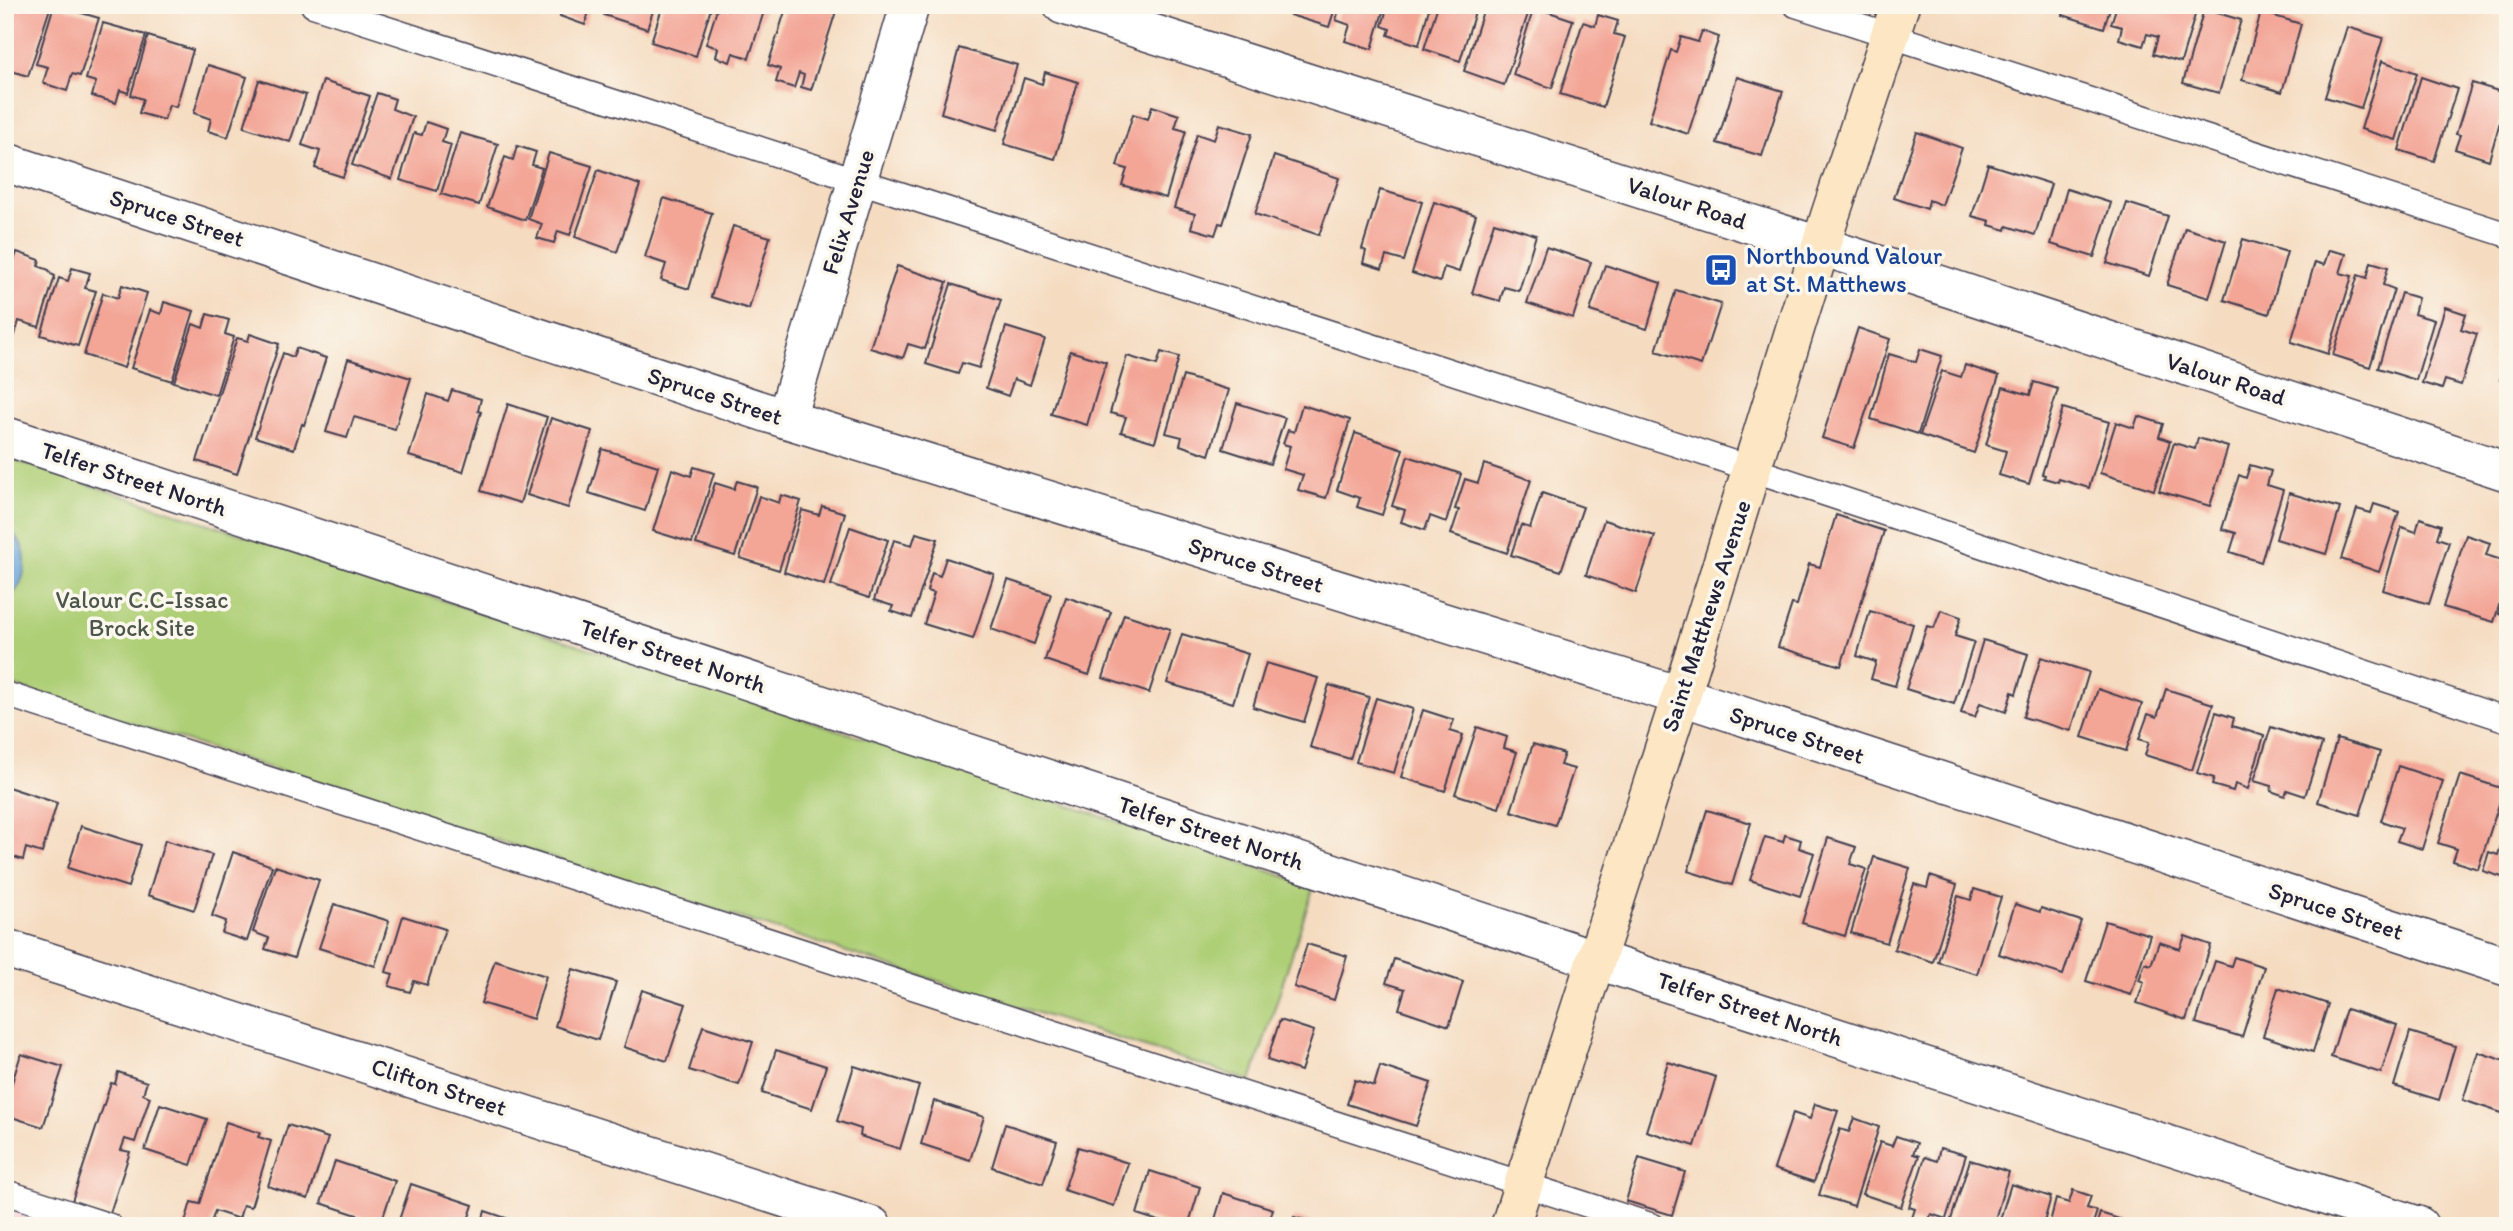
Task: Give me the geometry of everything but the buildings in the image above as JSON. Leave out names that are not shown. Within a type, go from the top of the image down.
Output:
[{"type":"street","name":"Felix Avenue","points":[[786,419],[910,5]]},
{"type":"street","name":"Valour Road","points":[[1063,5],[1821,246],[2508,472]]},
{"type":"street","name":"Saint Matthews Avenue","points":[[1510,1226],[1895,21]]},
{"type":"street","name":"Spruce Street","points":[[5,162],[786,419],[1681,696],[2508,967]]},
{"type":"street","name":"Telfer Street North","points":[[5,436],[1595,959],[2419,1226]]},
{"type":"street","name":"Clifton Street","points":[[5,948],[872,1226]]},
{"type":"lane","points":[[313,5],[1752,469],[2508,720]]},
{"type":"lane","points":[[1796,5],[1895,21],[2508,235]]},
{"type":"lane","points":[[5,694],[1653,1226]]},
{"type":"lane","points":[[5,1192],[110,1226]]},
{"type":"shaded area","points":[[5,1203],[75,1226],[5,1226]]},
{"type":"green space","name":"Valour C.C-Issac Brock Site","points":[[5,457],[1314,886],[1251,1081],[5,683]]},
{"type":"water","points":[[5,527],[21,544],[25,564],[19,585],[5,603]]},
{"type":"place","name":"Northbound Valour at St. Matthews","points":[[1721,270]]}]
